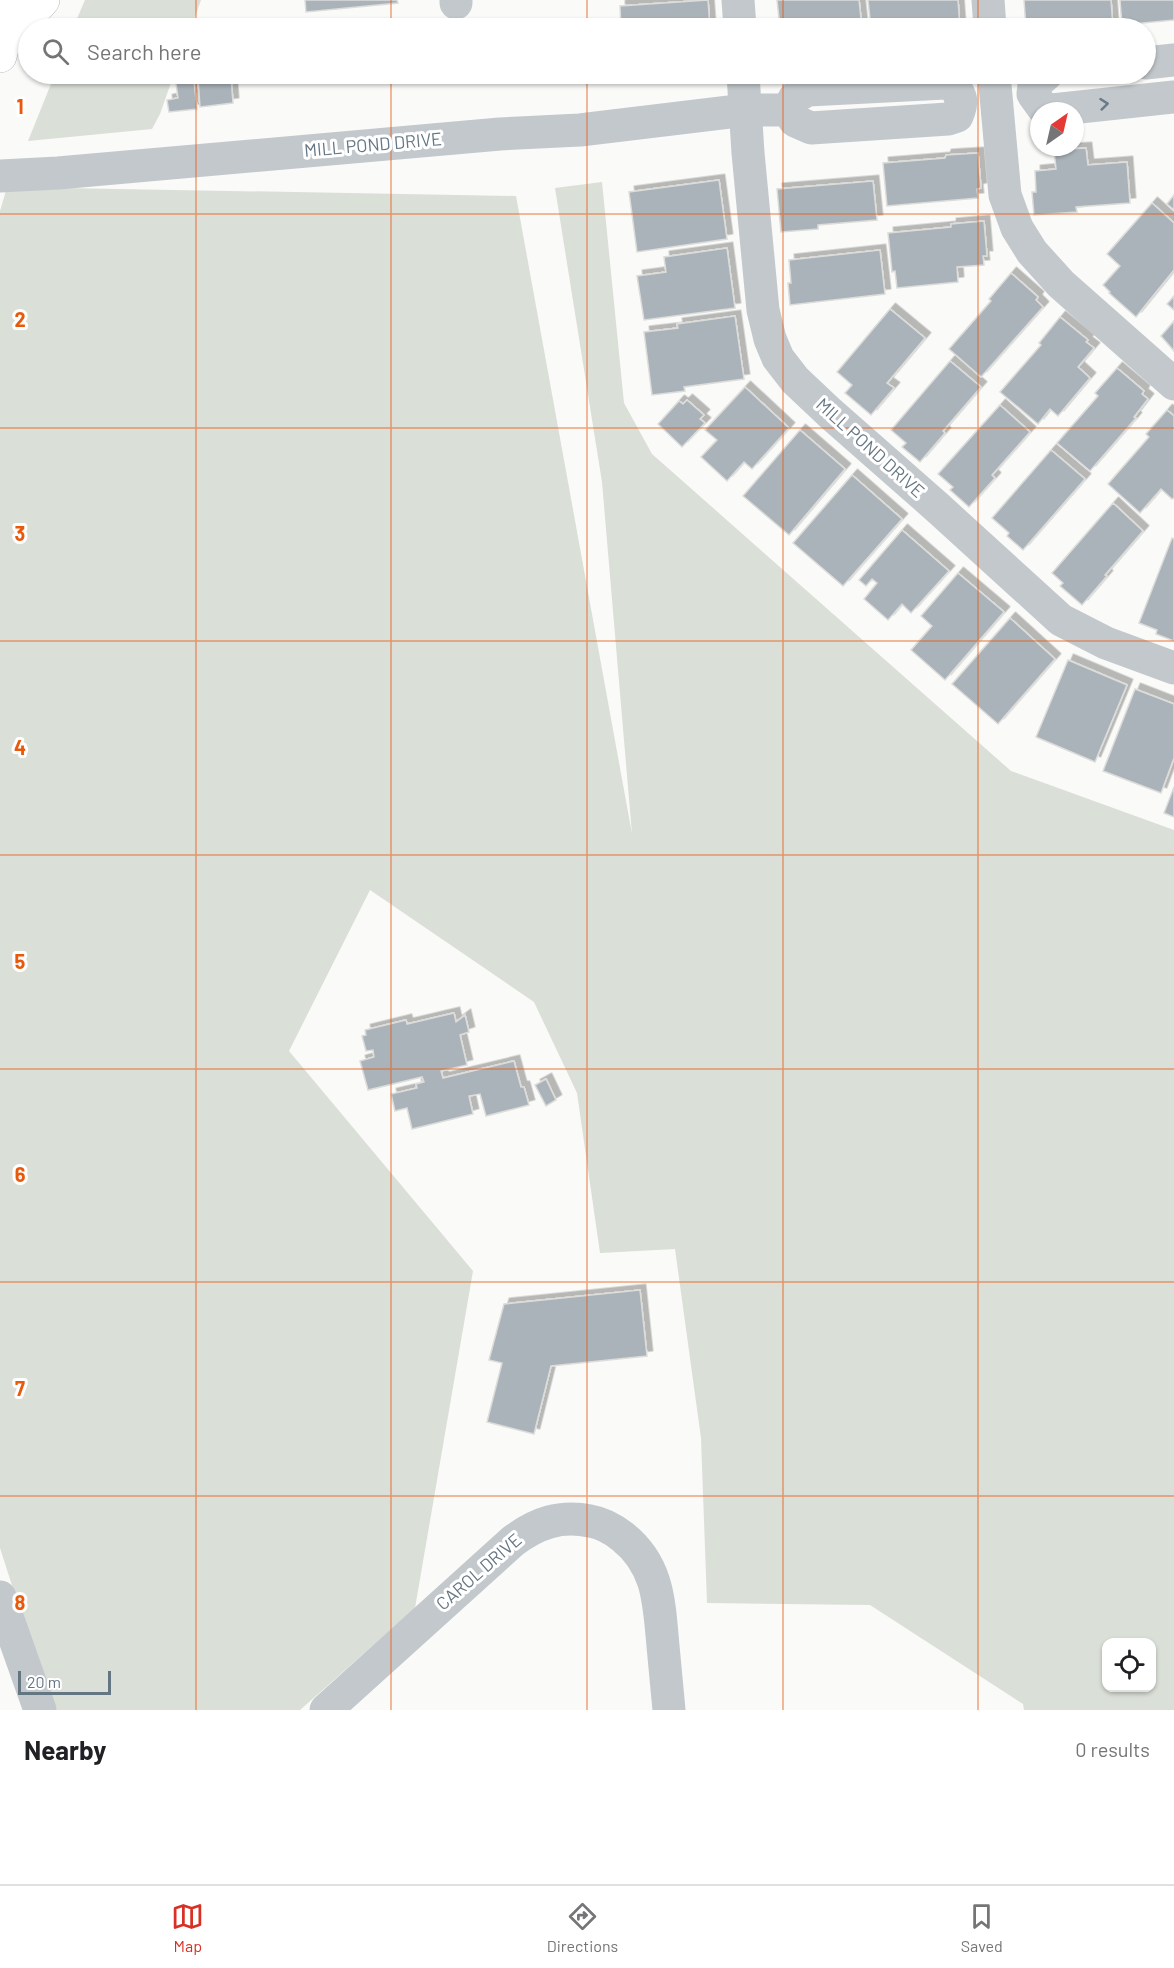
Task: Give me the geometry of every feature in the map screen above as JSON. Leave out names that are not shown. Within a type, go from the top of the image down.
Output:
[{"type":"highway","points":[[2,50],[16,0]]},
{"type":"highway","points":[[28,18],[43,0]]},
{"type":"highway","points":[[2,50],[18,30]]},
{"type":"street","points":[[738,0],[739,18]]},
{"type":"street","points":[[988,0],[989,18]]},
{"type":"street","points":[[1156,62],[1174,60]]},
{"type":"street","name":"MILL POND DRIVE","points":[[744,84],[763,310],[770,339],[778,358],[795,380],[1061,620],[1106,643],[1174,668]]},
{"type":"street","name":"MILL POND DRIVE","points":[[0,177],[500,134],[580,130],[746,110],[788,110],[795,97],[808,90],[925,84]]},
{"type":"street","name":"MILL POND DRIVE","points":[[949,84],[953,85],[962,99],[995,85],[1040,84],[1037,103],[1043,108],[1052,110],[1174,97]]},
{"type":"street","points":[[995,85],[1005,195],[1017,228],[1032,252],[1061,284],[1174,384]]},
{"type":"street","name":"CAROL DRIVE","points":[[326,1710],[528,1529],[559,1519],[577,1518],[596,1522],[614,1530],[642,1556],[652,1575],[660,1610],[669,1710]]},
{"type":"street","points":[[0,1597],[40,1710]]},
{"type":"shaded area","points":[[85,0],[201,0],[195,18],[77,18]]},
{"type":"shaded area","points":[[51,84],[170,84],[152,129],[28,141]]},
{"type":"shaded area","points":[[602,182],[624,403],[652,454],[1011,771],[1174,830],[1174,1710],[1024,1710],[1023,1704],[870,1605],[707,1603],[701,1438],[675,1249],[600,1253],[577,1093],[534,1002],[370,890],[289,1051],[473,1271],[415,1608],[300,1710],[52,1710],[0,1548],[0,211],[7,187],[516,196],[632,834],[602,482],[555,188]]},
{"type":"building","points":[[305,0],[397,0],[398,3],[306,12]]},
{"type":"building","points":[[708,0],[709,18],[621,18],[620,6]]},
{"type":"building","points":[[777,0],[859,0],[861,18],[779,18]]},
{"type":"building","points":[[868,0],[958,0],[959,18],[870,18]]},
{"type":"building","points":[[1024,0],[1111,0],[1112,18],[1025,18]]},
{"type":"building","points":[[1120,0],[1174,0],[1174,20],[1156,22],[1156,18],[1121,18]]},
{"type":"building","points":[[176,84],[194,84],[197,109],[169,112],[167,100],[178,98]]},
{"type":"building","points":[[198,84],[232,84],[233,103],[200,107]]},
{"type":"building","points":[[1084,148],[1086,148],[1088,165],[1127,162],[1130,203],[1076,207],[1077,212],[1034,215],[1032,192],[1036,192],[1035,171],[1056,169],[1055,156],[1084,156]]},
{"type":"building","points":[[978,153],[981,188],[977,189],[978,198],[887,206],[883,163]]},
{"type":"building","points":[[719,180],[727,239],[637,252],[629,192]]},
{"type":"building","points":[[873,181],[877,220],[818,225],[818,229],[781,232],[777,189]]},
{"type":"building","points":[[1174,195],[1174,210],[1167,204]]},
{"type":"building","points":[[1152,203],[1174,223],[1174,270],[1136,317],[1103,285],[1120,266],[1107,254]]},
{"type":"building","points":[[984,221],[987,256],[983,256],[984,265],[957,267],[958,282],[897,288],[895,271],[892,272],[888,233],[951,227],[951,224]]},
{"type":"building","points":[[727,248],[735,308],[644,320],[637,276],[666,272],[664,257]]},
{"type":"building","points":[[880,250],[885,294],[790,305],[789,260]]},
{"type":"building","points":[[1011,273],[1038,297],[1036,300],[1043,307],[981,377],[949,349],[991,301],[989,299]]},
{"type":"building","points":[[1174,296],[1174,310],[1167,304]]},
{"type":"building","points":[[890,309],[925,338],[887,383],[894,388],[871,415],[845,393],[852,385],[837,372]]},
{"type":"building","points":[[735,316],[744,379],[684,387],[685,391],[652,395],[644,332],[678,328],[677,324]]},
{"type":"building","points":[[1060,317],[1088,340],[1086,342],[1094,348],[1078,367],[1090,378],[1058,416],[1050,409],[1038,424],[1000,392],[1041,345],[1039,343]]},
{"type":"building","points":[[1174,321],[1174,351],[1161,336]]},
{"type":"building","points":[[950,361],[981,387],[920,462],[902,447],[906,443],[891,430]]},
{"type":"building","points":[[1117,368],[1144,391],[1142,394],[1148,399],[1134,417],[1136,418],[1090,471],[1057,443],[1098,396],[1095,393]]},
{"type":"building","points":[[745,387],[789,428],[752,469],[744,462],[727,481],[701,457],[717,440],[705,430]]},
{"type":"building","points":[[687,400],[704,415],[700,419],[705,423],[682,447],[658,424],[679,401],[683,404]]},
{"type":"building","points":[[1000,405],[1030,432],[992,475],[995,478],[969,507],[950,490],[953,487],[938,474]]},
{"type":"building","points":[[1167,410],[1174,416],[1174,498],[1172,499],[1161,489],[1140,513],[1108,484],[1149,437],[1146,434]]},
{"type":"building","points":[[800,430],[845,469],[789,535],[743,496]]},
{"type":"building","points":[[1051,450],[1085,479],[1023,550],[992,518]]},
{"type":"building","points":[[852,475],[902,519],[843,586],[793,543]]},
{"type":"building","points":[[1113,503],[1143,531],[1082,605],[1060,586],[1063,583],[1052,573]]},
{"type":"building","points":[[902,530],[949,571],[911,613],[902,604],[888,620],[864,599],[877,583],[872,579],[866,586],[859,580]]},
{"type":"building","points":[[1172,538],[1174,539],[1174,641],[1156,634],[1157,630],[1139,623]]},
{"type":"building","points":[[958,573],[1004,612],[945,680],[911,650],[932,626],[921,616]]},
{"type":"building","points":[[1010,618],[1055,659],[998,724],[952,684]]},
{"type":"building","points":[[1068,660],[1127,685],[1095,762],[1036,737]]},
{"type":"building","points":[[1135,689],[1174,704],[1174,758],[1161,793],[1103,771]]},
{"type":"building","points":[[1174,787],[1174,817],[1164,813]]},
{"type":"building","points":[[454,1013],[456,1022],[465,1015],[469,1032],[460,1035],[467,1065],[441,1071],[443,1078],[514,1061],[529,1105],[486,1116],[480,1094],[469,1096],[473,1114],[412,1129],[407,1108],[395,1111],[391,1094],[417,1088],[416,1084],[424,1082],[422,1077],[368,1090],[360,1061],[374,1057],[373,1050],[366,1051],[362,1036],[366,1035],[365,1030],[406,1020],[407,1024]]},
{"type":"building","points":[[546,1079],[556,1100],[546,1106],[535,1085]]},
{"type":"building","points":[[640,1290],[647,1356],[551,1366],[534,1434],[487,1422],[502,1363],[489,1360],[504,1304]]}]
